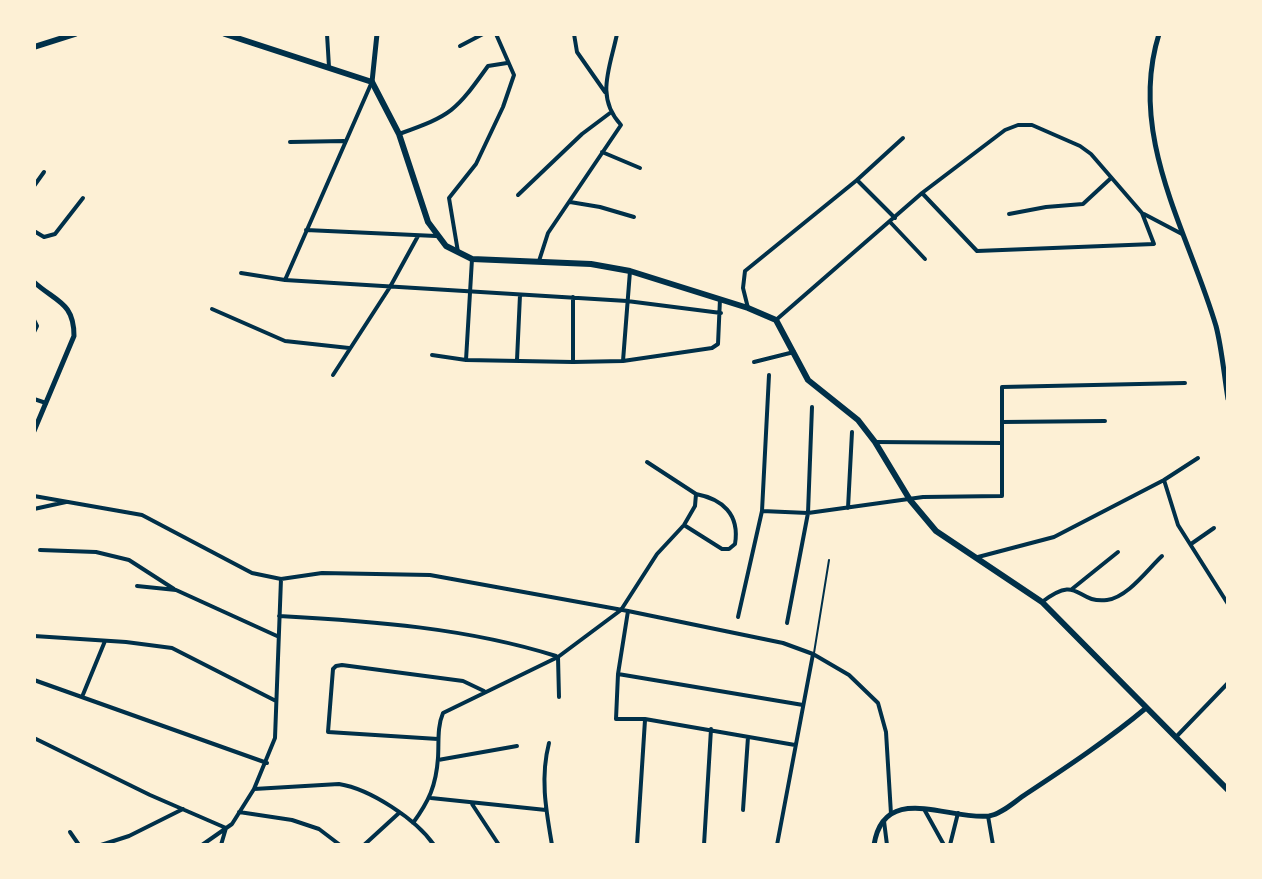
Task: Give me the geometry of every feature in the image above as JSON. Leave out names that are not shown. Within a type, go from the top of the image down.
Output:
[{"type":"main road","points":[[34,47],[75,34]]},
{"type":"main road","points":[[225,34],[372,82],[399,134],[428,222],[446,246],[472,259],[591,264],[630,271],[748,308],[776,320],[808,380],[858,420],[910,500],[936,531],[1042,602],[1228,790]]},
{"type":"street","points":[[327,34],[329,67]]},
{"type":"street","points":[[285,280],[372,82],[377,34]]},
{"type":"street","points":[[460,46],[483,34]]},
{"type":"street","points":[[458,252],[449,198],[476,164],[503,107],[514,75],[496,34]]},
{"type":"street","points":[[539,261],[548,233],[621,125],[610,113],[605,92],[577,52],[574,34]]},
{"type":"street","points":[[605,92],[617,34]]},
{"type":"street","points":[[1159,34],[1149,112],[1153,144],[1216,329],[1228,399]]},
{"type":"street","points":[[399,134],[440,120],[459,106],[488,66],[507,63]]},
{"type":"street","points":[[518,195],[582,134],[610,113]]},
{"type":"street","points":[[776,320],[922,193],[1005,130],[1018,125],[1032,125],[1080,146],[1091,154],[1142,213],[1184,235]]},
{"type":"street","points":[[748,308],[743,288],[745,271],[857,180],[903,138]]},
{"type":"street","points":[[290,142],[345,141]]},
{"type":"street","points":[[602,152],[640,168]]},
{"type":"street","points":[[34,186],[44,172]]},
{"type":"street","points":[[1009,214],[1083,204],[1110,179]]},
{"type":"street","points":[[857,180],[925,259]]},
{"type":"street","points":[[922,193],[977,251],[1150,246],[1154,244],[1142,213]]},
{"type":"street","points":[[34,231],[44,237],[55,234],[83,198]]},
{"type":"street","points":[[569,202],[634,217]]},
{"type":"street","points":[[306,230],[436,236]]},
{"type":"street","points":[[333,375],[390,287],[418,236]]},
{"type":"street","points":[[466,360],[472,259]]},
{"type":"street","points":[[623,361],[630,271]]},
{"type":"street","points":[[241,273],[285,280],[627,301],[721,313]]},
{"type":"street","points":[[34,282],[69,308],[74,321],[74,336],[34,431]]},
{"type":"street","points":[[517,361],[520,295]]},
{"type":"street","points":[[573,297],[573,362]]},
{"type":"street","points":[[432,355],[466,360],[623,361],[712,348],[718,344],[720,299]]},
{"type":"street","points":[[212,309],[285,341],[349,348]]},
{"type":"street","points":[[34,320],[37,326],[34,332]]},
{"type":"street","points":[[754,362],[794,352]]},
{"type":"street","points":[[738,617],[762,511],[769,375]]},
{"type":"street","points":[[762,511],[808,513],[923,497],[1002,496],[1002,387],[1185,383]]},
{"type":"street","points":[[34,399],[46,403]]},
{"type":"street","points":[[787,623],[808,513],[812,407]]},
{"type":"street","points":[[1002,422],[1105,421]]},
{"type":"street","points":[[848,508],[852,432]]},
{"type":"street","points":[[875,442],[1002,443]]},
{"type":"street","points":[[978,557],[1054,537],[1164,480],[1198,458]]},
{"type":"street","points":[[647,462],[696,494],[721,502],[729,511],[735,530],[735,544],[729,549],[722,549],[684,525]]},
{"type":"street","points":[[1164,480],[1178,525],[1228,604]]},
{"type":"street","points":[[413,823],[431,798],[443,713],[558,657],[621,610],[657,554],[684,525],[695,506],[696,494]]},
{"type":"street","points":[[34,496],[142,515],[252,573],[281,579],[322,573],[430,575],[628,611],[783,643],[813,654],[849,675],[878,703],[886,732],[891,814]]},
{"type":"street","points":[[34,509],[68,501]]},
{"type":"street","points":[[1191,544],[1214,528]]},
{"type":"street","points":[[40,550],[96,552],[129,560],[176,590],[277,636]]},
{"type":"street","points":[[1072,589],[1118,552]]},
{"type":"street","points":[[1042,602],[1058,590],[1072,589],[1090,598],[1106,600],[1123,594],[1162,556]]},
{"type":"street","points":[[202,845],[226,828],[239,812],[267,763],[275,738],[281,579]]},
{"type":"street","points":[[137,586],[176,590]]},
{"type":"street","points":[[628,611],[618,674],[617,719],[645,719],[795,745]]},
{"type":"street","points":[[279,616],[385,622],[524,646],[558,657]]},
{"type":"street","points":[[34,636],[172,648],[276,701]]},
{"type":"street","points":[[82,697],[105,641]]},
{"type":"street","points":[[777,845],[813,654]]},
{"type":"street","points":[[558,657],[559,697]]},
{"type":"street","points":[[438,739],[328,732],[333,669],[336,666],[463,681],[484,691]]},
{"type":"street","points":[[618,674],[803,705]]},
{"type":"street","points":[[34,680],[267,763]]},
{"type":"street","points":[[1176,737],[1228,683]]},
{"type":"street","points":[[874,845],[884,821],[891,814],[907,808],[988,816],[1007,807],[1146,708]]},
{"type":"street","points":[[637,845],[645,719]]},
{"type":"street","points":[[704,845],[711,729]]},
{"type":"street","points":[[743,810],[748,736]]},
{"type":"street","points":[[34,738],[226,828]]},
{"type":"street","points":[[549,743],[543,767],[552,845]]},
{"type":"street","points":[[438,760],[517,746]]},
{"type":"street","points":[[254,789],[339,784],[364,791],[413,823],[434,845]]},
{"type":"street","points":[[431,798],[546,810]]},
{"type":"street","points":[[471,803],[499,845]]},
{"type":"street","points":[[924,808],[947,845]]},
{"type":"street","points":[[101,845],[129,836],[183,809]]},
{"type":"street","points":[[239,812],[292,820],[319,829],[340,845]]},
{"type":"street","points":[[364,845],[399,813]]},
{"type":"street","points":[[947,845],[958,813]]},
{"type":"street","points":[[988,816],[993,845]]},
{"type":"street","points":[[884,821],[887,845]]},
{"type":"street","points":[[221,845],[226,828]]},
{"type":"street","points":[[70,832],[79,845]]},
{"type":"lane","points":[[813,654],[829,560]]}]
